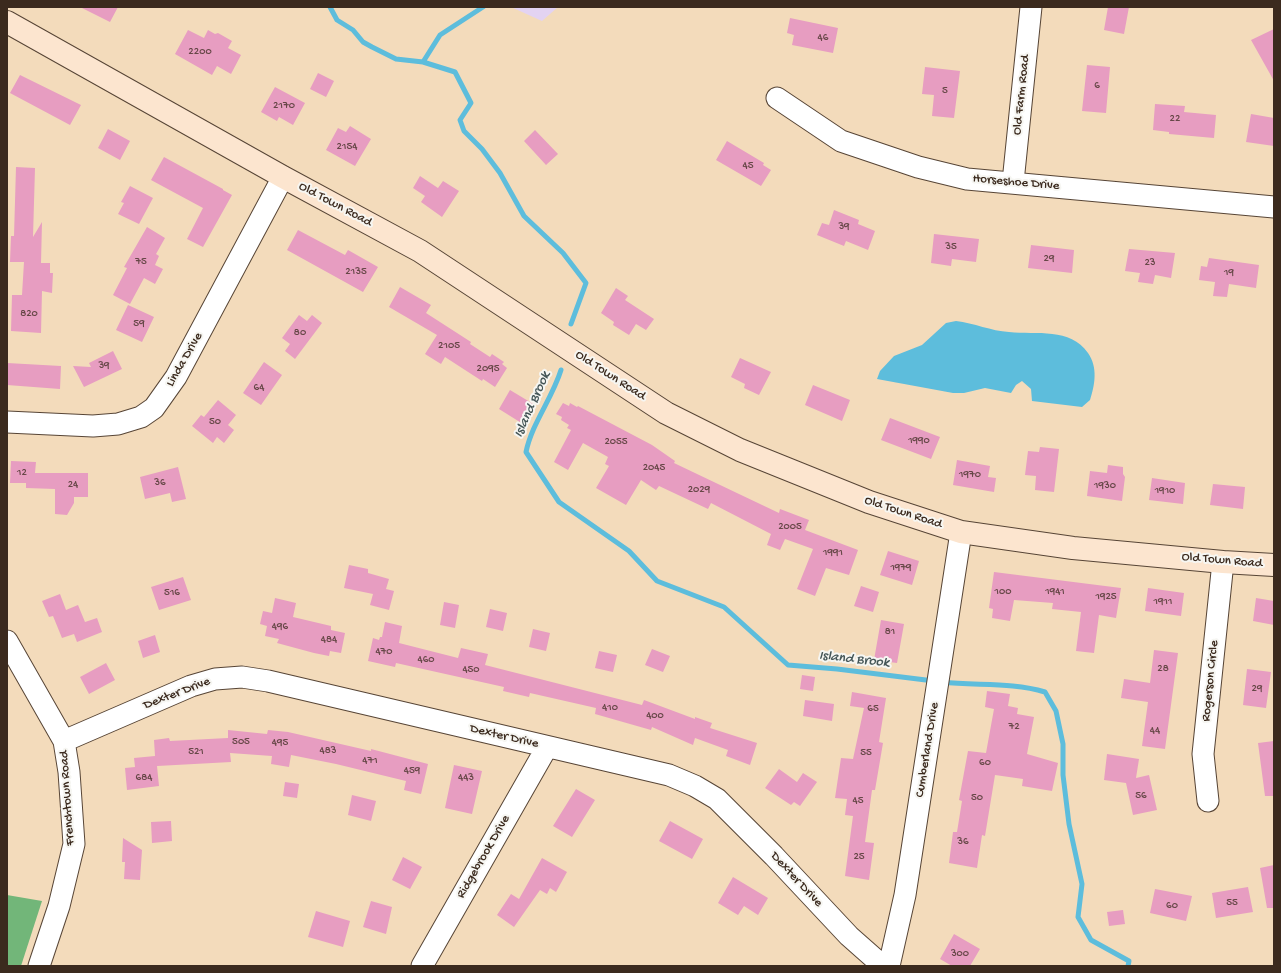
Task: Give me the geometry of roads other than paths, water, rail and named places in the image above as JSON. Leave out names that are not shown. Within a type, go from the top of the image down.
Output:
[{"type":"main road","name":"Old Town Road","points":[[7,22],[283,177],[433,259],[592,365],[666,412],[740,450],[869,502],[962,532],[1073,548],[1224,562],[1274,565]]},
{"type":"street","name":"Old Farm Road","points":[[1013,182],[1031,7]]},
{"type":"street","name":"Horseshoe Drive","points":[[777,98],[841,141],[918,167],[967,179],[1274,207]]},
{"type":"street","name":"Linda Drive","points":[[7,422],[93,426],[118,424],[141,417],[154,408],[180,370],[283,177]]},
{"type":"street","name":"Cumberland Drive","points":[[889,966],[905,895],[962,532]]},
{"type":"street","name":"Rogerson Circle","points":[[1208,800],[1203,754],[1224,562]]},
{"type":"street","name":"Frenchtown Road","points":[[7,641],[64,740],[69,772],[74,844],[59,906],[39,966]]},
{"type":"street","name":"Dexter Drive","points":[[64,740],[191,686],[215,679],[242,678],[268,681],[669,775],[695,786],[717,799],[774,856],[849,936],[883,966]]},
{"type":"street","name":"Ridgebrook Drive","points":[[422,966],[547,747]]},
{"type":"water","points":[[956,321],[989,329],[1020,333],[1052,334],[1072,339],[1081,345],[1088,353],[1093,364],[1095,376],[1090,400],[1082,407],[1032,401],[1031,389],[1022,381],[1016,385],[1011,393],[985,388],[964,393],[953,393],[877,379],[880,371],[894,356],[922,345],[946,323]]},
{"type":"waterway","name":"Island Brook","points":[[330,7],[337,20],[353,30],[363,42],[372,47],[396,59],[423,62],[455,72],[471,103],[460,120],[464,131],[482,149],[500,173],[524,216],[563,253],[586,283],[571,324]]},
{"type":"waterway","points":[[423,62],[440,35],[483,7]]},
{"type":"waterway","name":"Island Brook","points":[[561,370],[553,391],[537,421],[526,452],[559,502],[629,551],[657,581],[724,607],[788,665],[837,669],[934,681]]},
{"type":"waterway","name":"Island Brook","points":[[942,682],[1007,685],[1045,692],[1056,711],[1063,744],[1063,775],[1069,824],[1082,884],[1078,917],[1091,940],[1129,961],[1128,966]]}]
